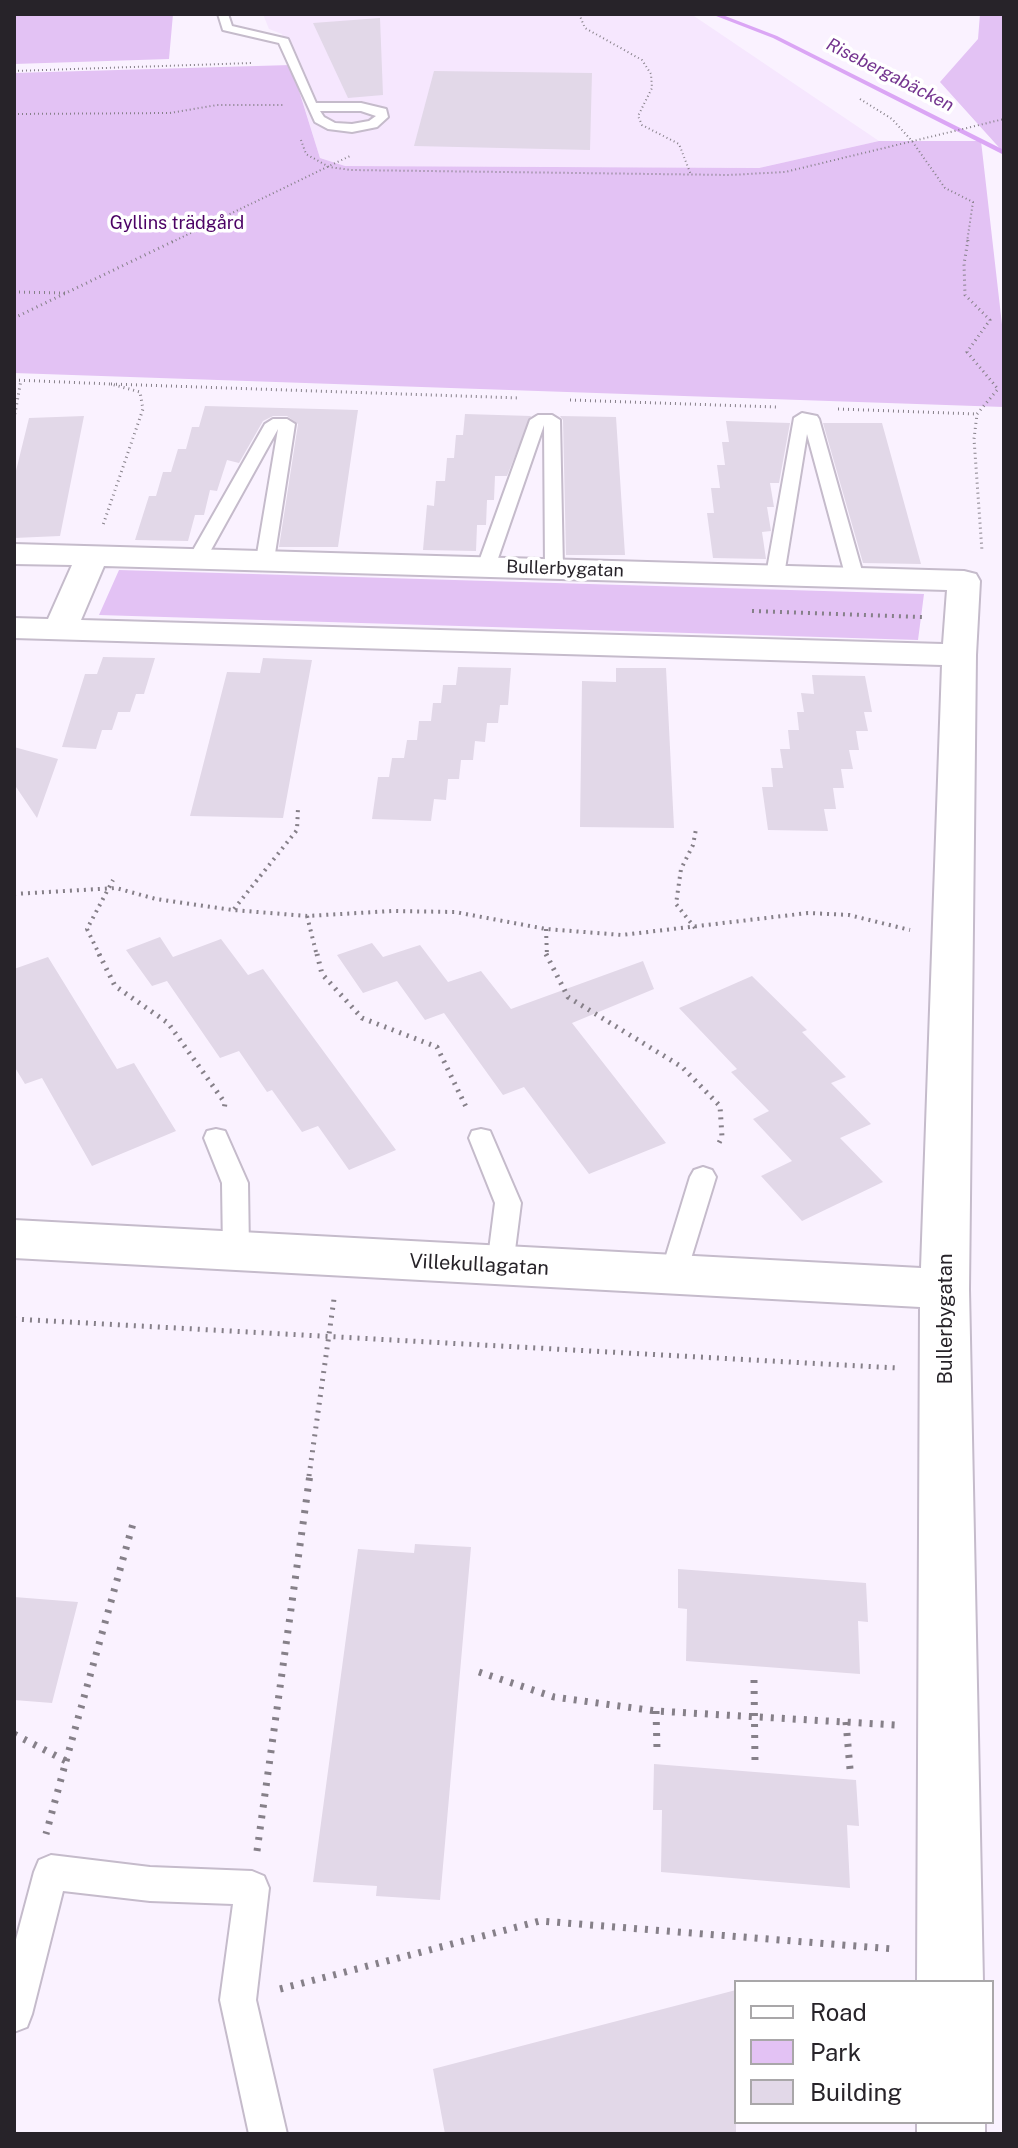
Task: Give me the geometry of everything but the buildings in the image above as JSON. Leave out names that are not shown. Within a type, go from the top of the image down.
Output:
[{"type":"street","name":"Bullerbygatan","points":[[14,554],[964,581],[959,655],[945,1289],[950,1980]]},
{"type":"street","points":[[61,627],[93,555]]},
{"type":"street","points":[[14,628],[959,655]]},
{"type":"street","name":"Villekullagatan","points":[[14,1239],[945,1289]]},
{"type":"lane","points":[[223,14],[227,28],[284,41],[312,107],[319,119],[340,128],[363,127],[377,123],[382,117],[382,112],[361,107],[312,107]]},
{"type":"lane","points":[[775,575],[802,418],[811,419],[855,578]]},
{"type":"lane","points":[[486,567],[538,420],[552,420],[554,569]]},
{"type":"lane","points":[[197,559],[273,424],[287,424],[265,560]]},
{"type":"lane","points":[[216,1138],[235,1183],[236,1251]]},
{"type":"lane","points":[[481,1138],[508,1203],[500,1266]]},
{"type":"lane","points":[[673,1275],[703,1177]]},
{"type":"lane","points":[[14,2014],[51,1872],[150,1884],[252,1888],[238,2000],[268,2134]]},
{"type":"path","points":[[579,14],[585,28],[593,35],[626,50],[647,67],[652,88],[638,116],[642,125],[679,144],[691,175]]},
{"type":"path","points":[[14,71],[257,62]]},
{"type":"path","points":[[860,99],[892,119],[912,141],[945,188],[973,202],[964,264],[965,295],[990,320],[967,352],[998,389],[977,414],[974,439],[982,559]]},
{"type":"path","points":[[14,114],[170,113],[217,105],[288,105]]},
{"type":"path","points":[[14,318],[329,167],[691,175],[785,172],[1004,119]]},
{"type":"path","points":[[297,129],[306,154],[329,167]]},
{"type":"path","points":[[14,292],[66,293]]},
{"type":"path","points":[[14,380],[111,384],[140,392],[143,409],[93,555]]},
{"type":"path","points":[[14,419],[21,380]]},
{"type":"path","points":[[233,910],[297,830],[298,808]]},
{"type":"path","points":[[695,929],[676,904],[681,869],[693,845],[696,829]]},
{"type":"path","points":[[113,880],[87,929],[115,986],[168,1023],[225,1103],[216,1138]]},
{"type":"path","points":[[14,894],[116,888],[156,899],[233,910],[307,916],[455,912],[546,929],[622,935],[695,929],[808,913],[849,915],[953,941]]},
{"type":"path","points":[[307,916],[322,974],[362,1018],[437,1047],[481,1138]]},
{"type":"path","points":[[546,929],[546,953],[568,997],[682,1067],[720,1106],[722,1137],[703,1177]]},
{"type":"path","points":[[252,1888],[341,1257]]},
{"type":"path","points":[[14,1319],[946,1371]]},
{"type":"path","points":[[66,1761],[134,1520]]},
{"type":"path","points":[[479,1672],[554,1697],[656,1711],[897,1725]]},
{"type":"path","points":[[754,1680],[755,1761]]},
{"type":"path","points":[[656,1711],[657,1749]]},
{"type":"path","points":[[846,1722],[850,1769]]},
{"type":"path","points":[[238,2000],[540,1921],[894,1949]]},
{"type":"shaded area","points":[[263,14],[691,14],[879,141],[759,168],[344,166],[320,158],[282,34],[269,29]]},
{"type":"green space","points":[[14,14],[173,14],[169,59],[14,64]]},
{"type":"green space","points":[[980,14],[1004,14],[1004,153],[940,82],[978,39]]},
{"type":"green space","name":"Gyllins trädgård","points":[[291,65],[320,158],[345,166],[759,168],[879,141],[981,141],[1004,342],[1004,407],[14,373],[14,73]]},
{"type":"green space","points":[[119,570],[924,594],[918,640],[99,615]]},
{"type":"waterway","name":"Risebergabäcken","points":[[714,14],[775,37],[1004,153]]}]
